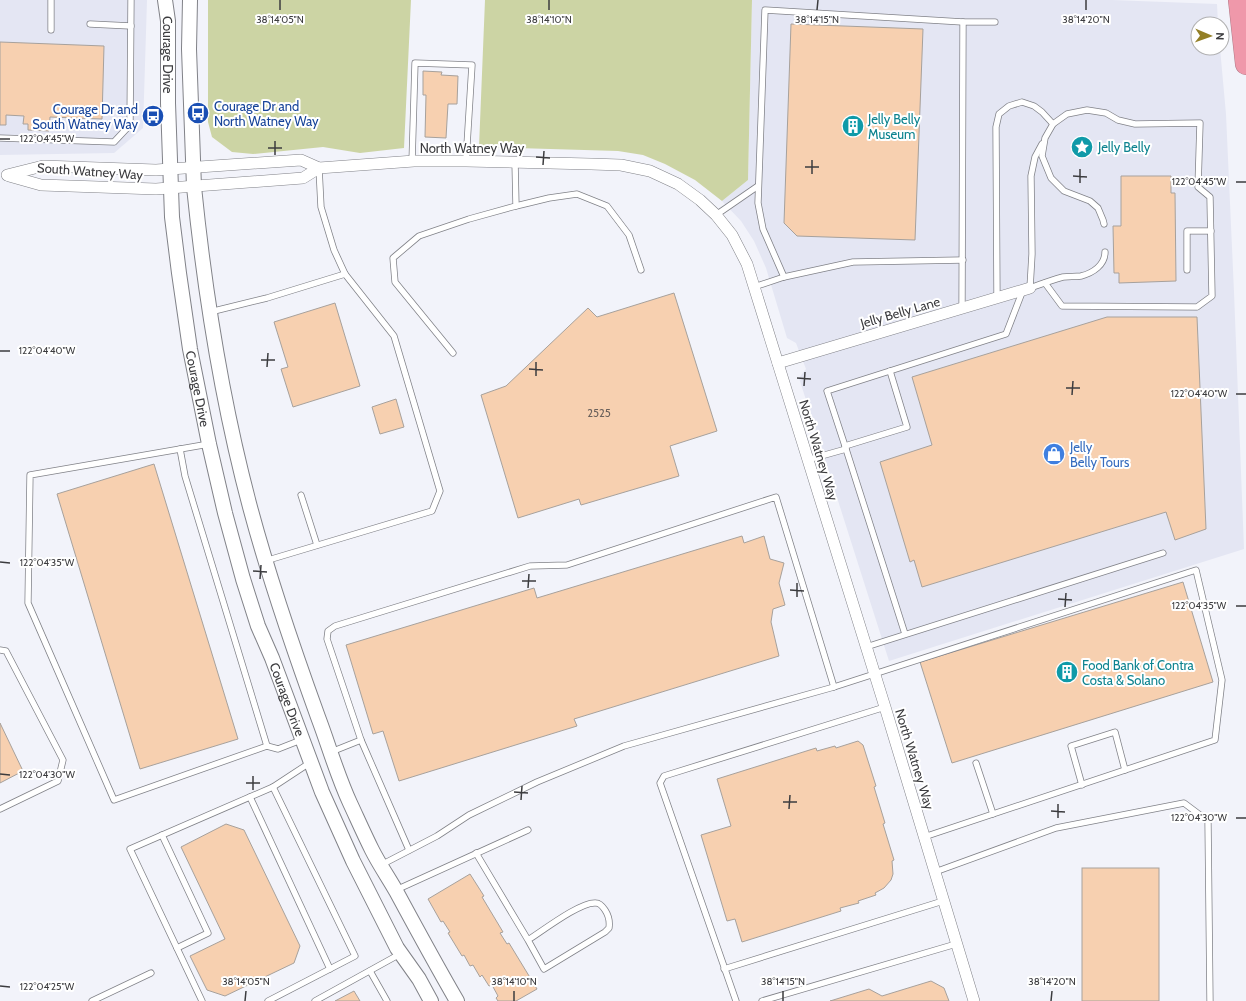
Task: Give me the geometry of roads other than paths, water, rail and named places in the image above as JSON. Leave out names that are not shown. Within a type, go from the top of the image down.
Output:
[{"type":"highway","points":[[1239,0],[1246,64]]},
{"type":"street","name":"Courage Drive","points":[[165,0],[168,21],[168,103],[172,217],[190,349],[209,444],[225,513],[258,626],[272,658],[322,792],[352,860],[401,953],[419,979],[431,1001]]},
{"type":"street","name":"Courage Drive","points":[[190,0],[189,49],[193,167],[203,268],[232,430],[250,506],[265,562],[295,654],[349,801],[372,850],[396,890],[427,949],[457,1001]]},
{"type":"street","name":"North Watney Way","points":[[193,167],[301,160],[319,168],[412,162],[466,161],[613,165],[650,171],[678,184],[700,200],[716,215],[732,235],[747,264],[885,707],[974,1001]]},
{"type":"street","name":"South Watney Way","points":[[4,175],[43,166],[156,170],[193,167]]},
{"type":"street","name":"North Watney Way","points":[[171,188],[303,178],[319,168]]},
{"type":"street","name":"South Watney Way","points":[[4,175],[42,185],[156,189],[171,188]]},
{"type":"street","name":"Jelly Belly Lane","points":[[778,364],[1026,289]]},
{"type":"street","points":[[311,762],[330,752]]},
{"type":"lane","points":[[50,30],[51,0]]},
{"type":"lane","points":[[0,138],[114,142],[130,125],[131,0]]},
{"type":"lane","points":[[784,277],[763,229],[758,203],[765,10],[963,22],[995,22]]},
{"type":"lane","points":[[962,309],[963,22]]},
{"type":"lane","points":[[90,24],[131,26]]},
{"type":"lane","points":[[412,162],[415,63],[472,65],[466,161]]},
{"type":"lane","points":[[997,298],[996,127],[999,114],[1010,106],[1022,102],[1034,106],[1053,124]]},
{"type":"lane","points":[[905,634],[827,391],[1006,334],[1026,289],[1032,254],[1031,176],[1035,157],[1053,124],[1067,114],[1088,110],[1106,113],[1118,120],[1135,124],[1200,122],[1198,186],[1210,197],[1212,296],[1197,307],[1062,306],[1045,283]]},
{"type":"lane","points":[[1045,138],[1042,156],[1051,178],[1064,192],[1090,201],[1098,208],[1104,224]]},
{"type":"lane","points":[[515,162],[516,206]]},
{"type":"lane","points":[[265,562],[432,511],[440,490],[394,336],[345,274],[334,250],[321,207],[319,168]]},
{"type":"lane","points":[[716,215],[758,186]]},
{"type":"lane","points":[[453,353],[395,282],[394,258],[419,236],[469,219],[516,206],[549,198],[577,194],[607,206],[629,235],[641,270]]},
{"type":"lane","points":[[1187,270],[1187,231],[1211,231]]},
{"type":"lane","points":[[1026,289],[1065,277],[1082,276],[1094,271],[1102,264],[1105,252]]},
{"type":"lane","points":[[754,287],[784,277],[853,262],[962,260]]},
{"type":"lane","points":[[210,312],[267,298],[345,274]]},
{"type":"lane","points":[[807,460],[907,427],[890,371]]},
{"type":"lane","points":[[209,444],[30,475],[28,603],[114,800],[267,746],[278,749],[303,739]]},
{"type":"lane","points":[[180,449],[185,476],[267,746]]},
{"type":"lane","points":[[301,495],[317,545]]},
{"type":"lane","points":[[409,850],[361,740],[327,640],[328,631],[335,626],[530,566],[567,565],[776,497],[834,687]]},
{"type":"lane","points":[[866,647],[1163,552]]},
{"type":"lane","points":[[381,865],[437,836],[469,815],[537,782],[624,746],[834,687],[1196,570],[1222,680],[1215,740],[924,837]]},
{"type":"lane","points":[[0,650],[6,651],[63,760],[58,781],[0,810]]},
{"type":"lane","points":[[736,1001],[660,783],[664,776],[885,707]]},
{"type":"lane","points":[[1082,785],[1071,746],[1115,732],[1125,770]]},
{"type":"lane","points":[[330,752],[361,740]]},
{"type":"lane","points":[[202,1001],[130,849],[273,787],[311,762]]},
{"type":"lane","points":[[976,762],[993,814]]},
{"type":"lane","points":[[268,1001],[355,956],[273,787]]},
{"type":"lane","points":[[250,797],[330,969]]},
{"type":"lane","points":[[934,873],[1056,828],[1184,803],[1208,821],[1210,1001]]},
{"type":"lane","points":[[396,890],[528,830]]},
{"type":"lane","points":[[162,835],[208,932],[177,948]]},
{"type":"lane","points":[[476,853],[544,969],[605,932],[609,928],[609,917],[600,904],[595,902],[587,904],[566,915],[528,940]]},
{"type":"lane","points":[[724,969],[943,901]]},
{"type":"lane","points":[[762,1001],[956,944]]},
{"type":"lane","points":[[315,1001],[401,953]]},
{"type":"lane","points":[[370,970],[387,1001]]},
{"type":"lane","points":[[92,1001],[151,973]]},
{"type":"place","name":"Courage Dr and North Watney Way","points":[[198,113]]},
{"type":"place","name":"Courage Dr and South Watney Way","points":[[153,116]]},
{"type":"place","name":"Jelly Belly Museum","points":[[853,126]]},
{"type":"place","name":"Jelly Belly","points":[[1082,147]]},
{"type":"place","name":"Jelly Belly Tours","points":[[1054,454]]},
{"type":"place","name":"Food Bank of Contra Costa & Solano","points":[[1067,672]]}]
